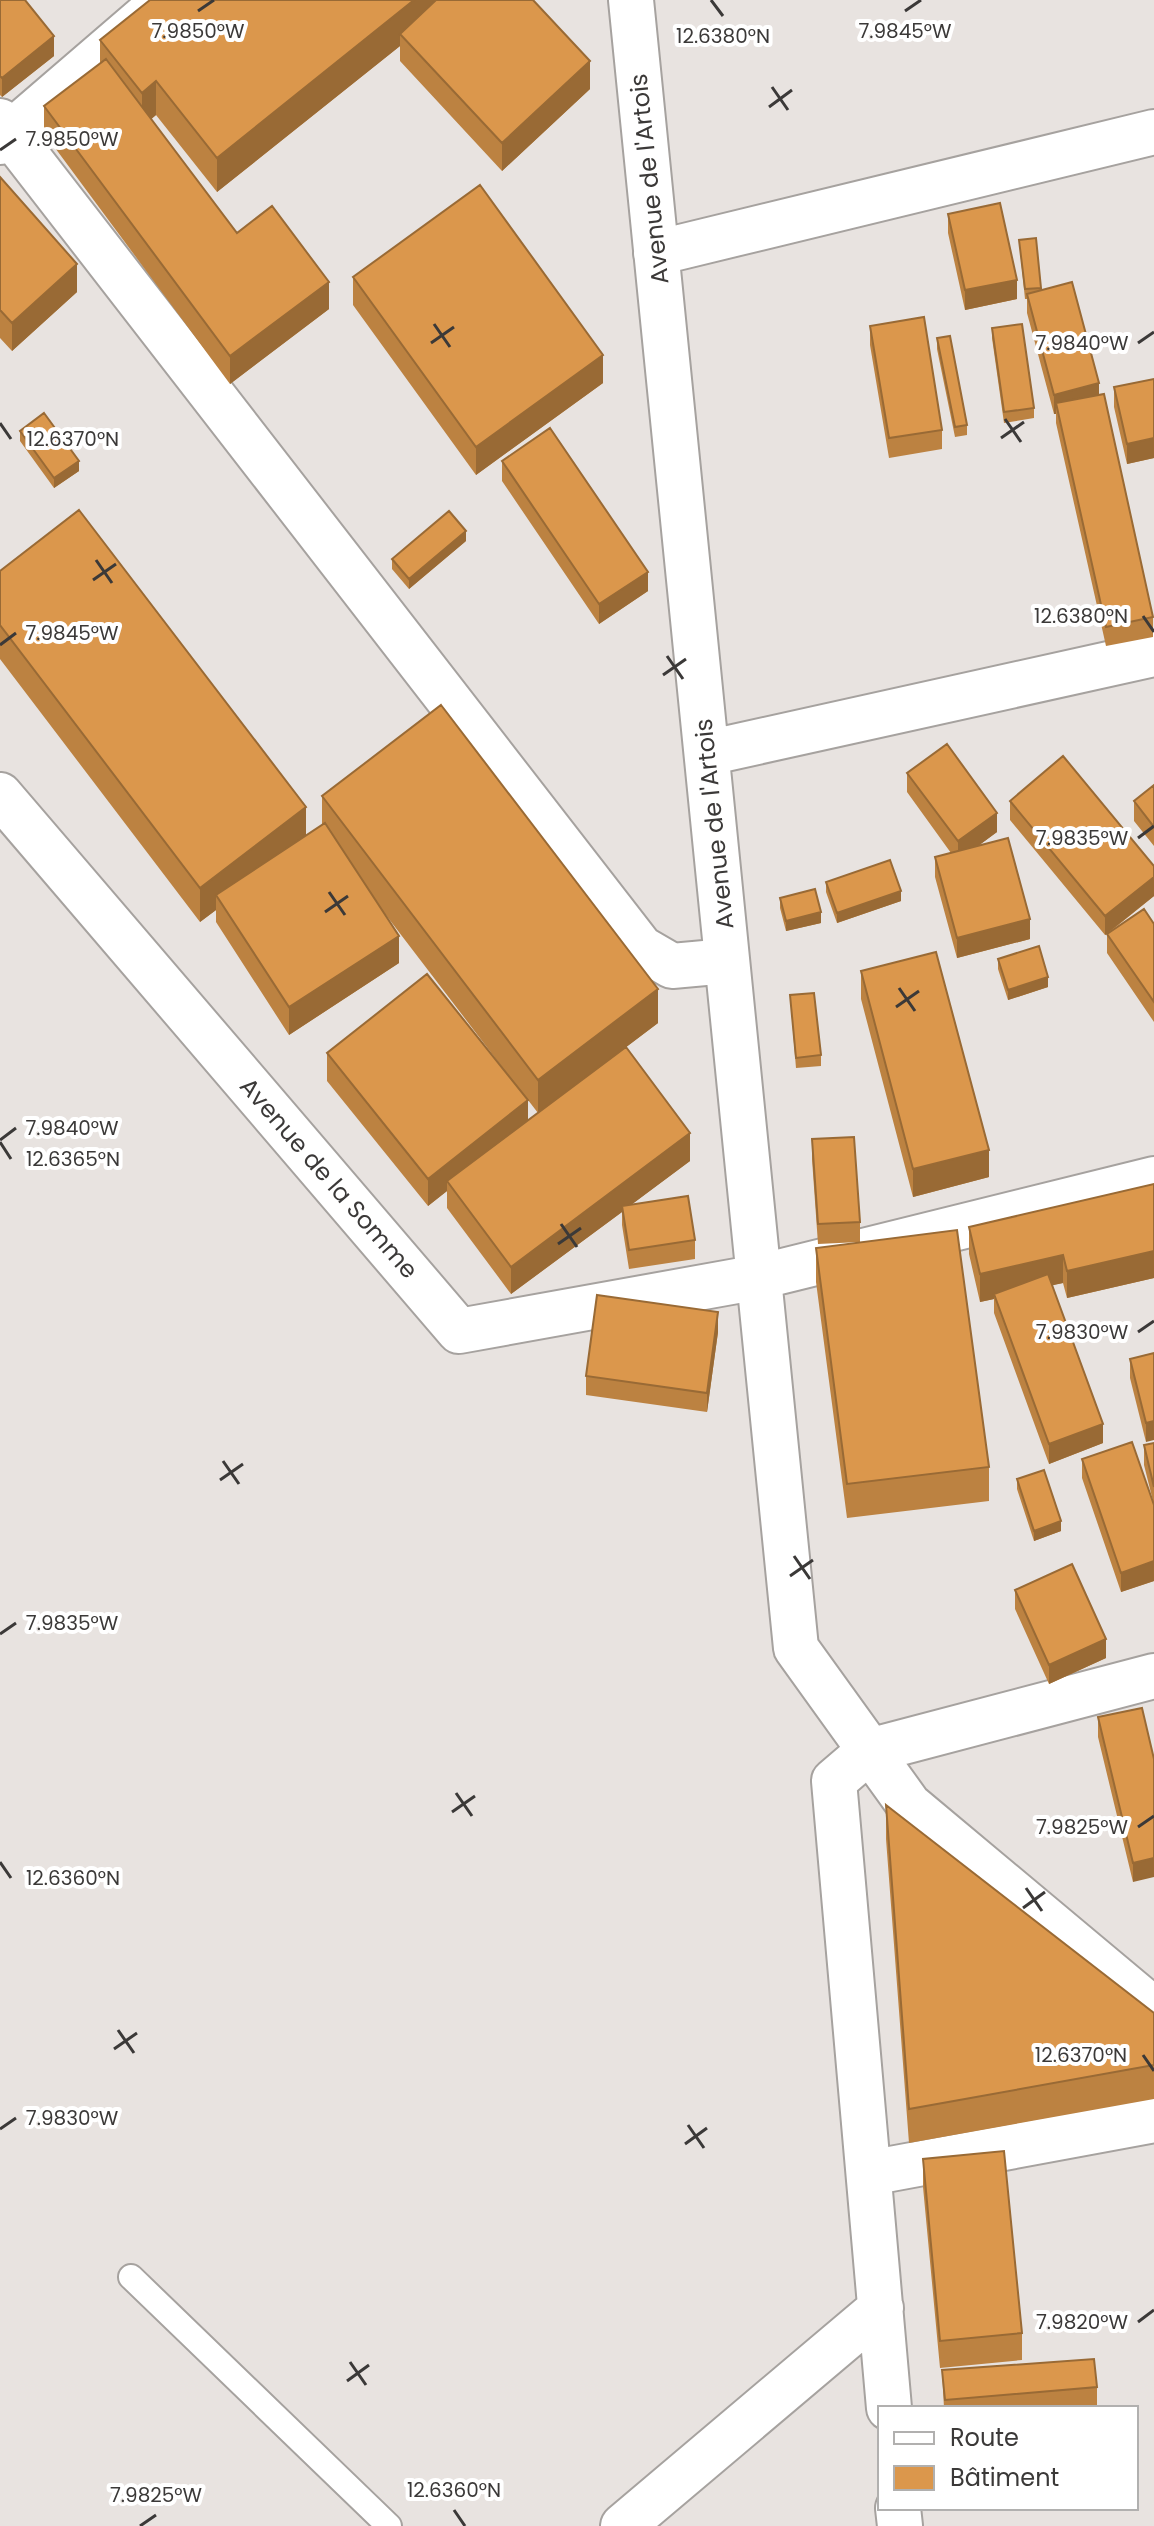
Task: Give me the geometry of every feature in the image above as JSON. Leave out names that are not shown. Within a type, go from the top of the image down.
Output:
[{"type":"street","points":[[165,0],[3,132],[641,948],[672,966],[727,961]]},
{"type":"street","name":"Avenue de l'Artois","points":[[631,0],[796,1648],[869,1751]]},
{"type":"street","points":[[656,253],[1154,132]]},
{"type":"street","points":[[707,753],[1154,654]]},
{"type":"street","name":"Avenue de la Somme","points":[[0,795],[459,1331],[759,1277]]},
{"type":"street","points":[[759,1277],[1154,1179]]},
{"type":"street","points":[[889,2406],[834,1781],[869,1751],[1154,1676]]},
{"type":"street","points":[[869,1751],[909,1805],[1154,2010]]},
{"type":"street","points":[[869,2173],[1154,2120]]},
{"type":"street","points":[[623,2526],[881,2308]]},
{"type":"lane","points":[[131,2277],[389,2526]]},
{"type":"building","points":[[0,0],[25,0],[54,36],[2,78],[0,76]]},
{"type":"building","points":[[150,0],[414,0],[217,158],[156,81],[142,93],[100,40]]},
{"type":"building","points":[[436,0],[533,0],[590,61],[502,143],[400,34]]},
{"type":"building","points":[[106,59],[237,233],[272,206],[329,282],[230,356],[44,106]]},
{"type":"building","points":[[0,177],[77,264],[12,323],[0,310]]},
{"type":"building","points":[[480,185],[603,355],[476,447],[353,277]]},
{"type":"building","points":[[1000,203],[1017,280],[965,290],[948,214]]},
{"type":"building","points":[[1036,238],[1041,288],[1025,289],[1019,240]]},
{"type":"building","points":[[1072,282],[1099,383],[1054,395],[1027,294]]},
{"type":"building","points":[[924,317],[942,430],[889,438],[870,326]]},
{"type":"building","points":[[1022,324],[1034,408],[1004,412],[992,328]]},
{"type":"building","points":[[950,336],[967,425],[955,427],[937,338]]},
{"type":"building","points":[[1154,379],[1154,438],[1127,444],[1114,387]]},
{"type":"building","points":[[1104,394],[1153,617],[1106,627],[1056,403]]},
{"type":"building","points":[[44,413],[79,461],[54,478],[20,431]]},
{"type":"building","points":[[550,428],[648,572],[599,604],[502,461]]},
{"type":"building","points":[[79,510],[306,807],[200,888],[0,625],[0,571]]},
{"type":"building","points":[[449,511],[466,531],[409,579],[392,559]]},
{"type":"building","points":[[441,705],[658,989],[538,1080],[322,796]]},
{"type":"building","points":[[947,744],[997,813],[958,841],[907,773]]},
{"type":"building","points":[[1063,756],[1154,866],[1154,877],[1105,916],[1010,801]]},
{"type":"building","points":[[1154,785],[1154,827],[1134,801]]},
{"type":"building","points":[[325,823],[399,936],[289,1007],[216,895]]},
{"type":"building","points":[[1008,838],[1030,919],[957,938],[935,857]]},
{"type":"building","points":[[890,860],[901,891],[837,913],[826,882]]},
{"type":"building","points":[[815,889],[821,912],[786,921],[780,898]]},
{"type":"building","points":[[1144,909],[1154,924],[1154,1002],[1107,934]]},
{"type":"building","points":[[1039,946],[1048,977],[1008,990],[998,959]]},
{"type":"building","points":[[936,952],[989,1150],[913,1169],[861,971]]},
{"type":"building","points":[[427,974],[528,1100],[428,1179],[327,1053]]},
{"type":"building","points":[[814,993],[821,1055],[796,1058],[790,995]]},
{"type":"building","points":[[626,1047],[690,1133],[511,1267],[447,1181]]},
{"type":"building","points":[[854,1137],[860,1222],[818,1224],[812,1139]]},
{"type":"building","points":[[1154,1184],[1154,1251],[1067,1271],[1063,1255],[980,1274],[969,1227]]},
{"type":"building","points":[[688,1196],[695,1240],[629,1250],[622,1206]]},
{"type":"building","points":[[957,1230],[989,1467],[847,1484],[816,1248]]},
{"type":"building","points":[[1048,1274],[1103,1424],[1049,1444],[994,1294]]},
{"type":"building","points":[[597,1295],[718,1312],[707,1393],[586,1376]]},
{"type":"building","points":[[1154,1353],[1154,1421],[1146,1423],[1130,1359]]},
{"type":"building","points":[[1132,1442],[1154,1505],[1154,1561],[1121,1573],[1082,1459]]},
{"type":"building","points":[[1154,1443],[1154,1487],[1144,1445]]},
{"type":"building","points":[[1044,1470],[1061,1521],[1034,1531],[1017,1479]]},
{"type":"building","points":[[1072,1564],[1106,1639],[1049,1665],[1015,1590]]},
{"type":"building","points":[[1142,1708],[1154,1759],[1154,1858],[1133,1863],[1098,1717]]},
{"type":"building","points":[[886,1805],[1154,2013],[1154,2065],[909,2109]]},
{"type":"building","points":[[1004,2151],[1022,2333],[940,2341],[923,2159]]},
{"type":"building","points":[[1094,2359],[1097,2387],[945,2400],[942,2370]]}]
